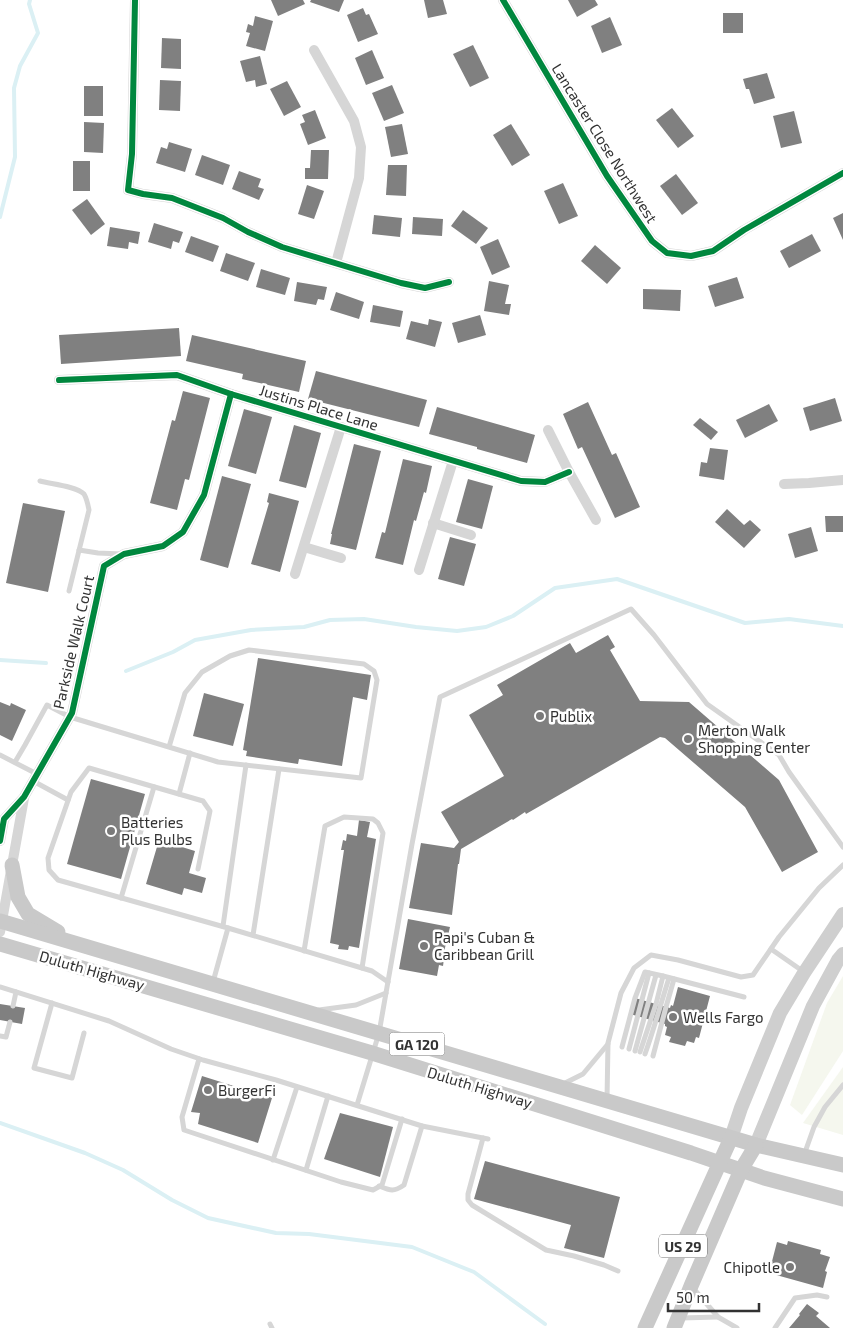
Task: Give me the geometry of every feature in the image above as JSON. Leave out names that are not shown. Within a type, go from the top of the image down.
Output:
[{"type":"main road","points":[[12,865],[18,897],[28,914],[79,944]]},
{"type":"main road","points":[[731,1138],[741,1108],[780,1013],[843,914]]},
{"type":"main road","name":"Duluth Highway","points":[[1,925],[79,944],[731,1138],[843,1165]]},
{"type":"main road","name":"Duluth Highway","points":[[0,944],[372,1054],[796,1188],[843,1199]]},
{"type":"main road","points":[[741,1170],[756,1145],[813,1006],[843,954]]},
{"type":"main road","name":"US 29","points":[[646,1328],[731,1138]]},
{"type":"main road","name":"US 29","points":[[676,1323],[741,1170]]},
{"type":"street","points":[[136,0],[132,154],[128,190],[172,198],[223,218],[248,232],[282,247],[401,283],[425,288],[449,282]]},
{"type":"street","name":"Lancaster Close Northwest","points":[[503,0],[607,176],[652,241],[667,254],[691,256],[713,251],[744,230],[843,173]]},
{"type":"street","points":[[314,50],[354,122],[361,148],[359,178],[336,263]]},
{"type":"street","name":"Justins Place Lane","points":[[59,380],[177,375],[231,394],[521,481],[545,482],[569,472]]},
{"type":"street","name":"Parkside Walk Court","points":[[24,797],[72,713],[104,566],[124,554],[163,546],[184,532],[204,495],[231,394]]},
{"type":"street","points":[[295,574],[341,427]]},
{"type":"street","points":[[548,430],[596,520]]},
{"type":"street","points":[[419,570],[453,461]]},
{"type":"street","points":[[784,484],[843,480]]},
{"type":"street","points":[[433,523],[471,536]]},
{"type":"street","points":[[304,547],[342,558]]},
{"type":"street","points":[[0,840],[4,819],[24,797]]},
{"type":"street","points":[[1,925],[24,797]]},
{"type":"lane","points":[[40,481],[76,489],[84,494],[87,501],[88,510],[69,591]]},
{"type":"lane","points":[[79,550],[124,554]]},
{"type":"lane","points":[[357,1105],[379,1033],[440,697],[631,609],[654,635],[707,704],[779,755],[843,847]]},
{"type":"lane","points":[[15,762],[47,705],[70,717],[218,762],[361,778],[378,680],[374,671],[364,664],[249,650],[230,656],[202,672],[185,693],[169,747]]},
{"type":"lane","points":[[179,794],[190,753]]},
{"type":"lane","points":[[0,755],[15,762],[68,800]]},
{"type":"lane","points":[[212,984],[226,927],[246,765]]},
{"type":"lane","points":[[198,869],[210,811],[203,801],[89,768],[71,792],[48,858],[49,870],[58,880],[226,927],[372,971],[388,982]]},
{"type":"lane","points":[[253,935],[279,769]]},
{"type":"lane","points":[[121,898],[154,787]]},
{"type":"lane","points":[[304,951],[325,826],[344,816],[373,819],[378,823],[383,833],[362,968]]},
{"type":"lane","points":[[608,1102],[608,1043],[622,993],[634,968],[651,955],[740,976],[752,975],[818,888],[843,864]]},
{"type":"lane","points":[[771,949],[804,973]]},
{"type":"lane","points":[[622,1047],[635,998],[645,972],[744,997]]},
{"type":"lane","points":[[629,1049],[649,973]]},
{"type":"lane","points":[[656,975],[640,1052],[657,1022],[660,1005],[669,978]]},
{"type":"lane","points":[[653,1056],[669,978]]},
{"type":"lane","points":[[0,987],[109,1021],[199,1059],[328,1096],[422,1126],[485,1139],[468,1194],[468,1200],[472,1205],[546,1250],[557,1251],[596,1262],[618,1271]]},
{"type":"lane","points":[[13,1006],[16,992]]},
{"type":"lane","points":[[306,1012],[356,1005],[386,993]]},
{"type":"lane","points":[[52,1003],[34,1068],[72,1078],[84,1033]]},
{"type":"lane","points":[[0,1036],[6,1037],[10,1022]]},
{"type":"lane","points":[[558,1087],[583,1074],[608,1043]]},
{"type":"lane","points":[[199,1059],[182,1117],[184,1130],[273,1160],[373,1190],[382,1185],[402,1119]]},
{"type":"lane","points":[[804,1156],[814,1127],[825,1107],[843,1085]]},
{"type":"lane","points":[[273,1160],[297,1087]]},
{"type":"lane","points":[[306,1170],[328,1096]]},
{"type":"lane","points":[[379,1186],[388,1190],[396,1190],[404,1185],[422,1126]]},
{"type":"lane","points":[[691,1286],[718,1318],[736,1328]]},
{"type":"lane","points":[[775,1328],[795,1298],[817,1295],[827,1297]]},
{"type":"lane","points":[[676,1323],[718,1318]]},
{"type":"shaded area","points":[[843,976],[843,1051],[802,1115],[790,1105],[827,1003]]},
{"type":"shaded area","points":[[843,1067],[843,1135],[803,1123]]},
{"type":"building","points":[[271,0],[303,0],[305,4],[278,16]]},
{"type":"building","points":[[311,0],[344,0],[339,12],[310,2]]},
{"type":"building","points":[[424,0],[443,0],[447,14],[428,18]]},
{"type":"building","points":[[568,0],[595,0],[598,5],[577,17]]},
{"type":"building","points":[[363,8],[366,15],[369,14],[378,34],[358,42],[347,15]]},
{"type":"building","points":[[723,13],[743,13],[743,33],[723,33]]},
{"type":"building","points":[[255,16],[273,21],[265,51],[246,46],[250,33],[246,32],[248,24],[253,26]]},
{"type":"building","points":[[610,17],[622,45],[602,53],[591,26]]},
{"type":"building","points":[[162,38],[181,39],[181,69],[161,68]]},
{"type":"building","points":[[473,45],[489,78],[470,87],[453,54]]},
{"type":"building","points":[[372,50],[384,78],[366,85],[355,58]]},
{"type":"building","points":[[260,56],[267,84],[256,87],[255,80],[246,82],[240,61]]},
{"type":"building","points":[[767,73],[775,98],[754,104],[743,79]]},
{"type":"building","points":[[160,80],[181,81],[180,111],[159,110]]},
{"type":"building","points":[[287,81],[301,107],[284,116],[270,89]]},
{"type":"building","points":[[392,85],[404,113],[384,121],[372,93]]},
{"type":"building","points":[[84,86],[103,86],[103,116],[84,116]]},
{"type":"building","points":[[672,108],[694,136],[678,148],[656,120]]},
{"type":"building","points":[[315,110],[326,138],[308,145],[300,124],[305,122],[302,115]]},
{"type":"building","points":[[794,111],[802,143],[781,148],[773,116]]},
{"type":"building","points":[[84,122],[104,123],[103,153],[84,152]]},
{"type":"building","points":[[402,124],[408,154],[391,157],[385,127]]},
{"type":"building","points":[[511,124],[530,155],[512,166],[493,135]]},
{"type":"building","points":[[169,142],[192,149],[185,172],[156,163],[161,147],[167,149]]},
{"type":"building","points":[[311,150],[329,150],[328,179],[305,179],[305,168],[310,168]]},
{"type":"building","points":[[202,155],[230,165],[223,185],[195,175]]},
{"type":"building","points":[[73,161],[90,161],[90,191],[73,191]]},
{"type":"building","points":[[388,165],[407,165],[406,196],[386,195]]},
{"type":"building","points":[[239,171],[261,179],[258,187],[264,189],[259,200],[232,189]]},
{"type":"building","points":[[676,174],[698,203],[682,215],[660,186]]},
{"type":"building","points":[[563,183],[578,216],[559,224],[544,191]]},
{"type":"building","points":[[307,185],[324,191],[314,219],[298,214]]},
{"type":"building","points":[[87,199],[105,224],[91,235],[72,210]]},
{"type":"building","points":[[463,210],[488,228],[476,244],[451,226]]},
{"type":"building","points":[[843,213],[843,240],[833,218]]},
{"type":"building","points":[[374,215],[402,218],[400,237],[372,234]]},
{"type":"building","points":[[413,217],[443,219],[442,236],[412,234]]},
{"type":"building","points":[[154,223],[183,232],[179,243],[173,241],[171,249],[148,242]]},
{"type":"building","points":[[110,227],[140,232],[138,244],[129,242],[128,249],[107,246]]},
{"type":"building","points":[[812,234],[821,251],[789,268],[780,251]]},
{"type":"building","points":[[191,236],[219,246],[213,262],[185,252]]},
{"type":"building","points":[[498,239],[510,267],[492,275],[480,247]]},
{"type":"building","points":[[595,245],[621,268],[607,284],[581,261]]},
{"type":"building","points":[[226,253],[255,263],[248,281],[220,271]]},
{"type":"building","points":[[261,269],[290,278],[285,295],[256,287]]},
{"type":"building","points":[[737,277],[744,298],[715,307],[708,286]]},
{"type":"building","points":[[489,281],[509,285],[505,304],[511,304],[509,315],[484,311]]},
{"type":"building","points":[[297,282],[327,287],[324,300],[318,299],[316,305],[294,301]]},
{"type":"building","points":[[643,289],[681,290],[680,311],[643,309]]},
{"type":"building","points":[[336,292],[364,302],[359,319],[330,310]]},
{"type":"building","points":[[373,305],[403,311],[400,327],[370,322]]},
{"type":"building","points":[[480,315],[486,335],[458,343],[452,323]]},
{"type":"building","points":[[429,319],[442,322],[435,347],[406,339],[411,321],[428,325]]},
{"type":"building","points":[[179,328],[181,356],[61,364],[59,335]]},
{"type":"building","points":[[192,335],[306,361],[299,392],[242,379],[243,374],[186,361]]},
{"type":"building","points":[[316,371],[427,400],[419,427],[308,399]]},
{"type":"building","points":[[183,391],[210,398],[189,480],[185,479],[177,510],[150,503],[172,420],[175,421]]},
{"type":"building","points":[[835,398],[842,421],[810,431],[803,408]]},
{"type":"building","points":[[588,402],[612,455],[616,453],[640,507],[615,518],[582,447],[578,449],[563,414]]},
{"type":"building","points":[[769,404],[778,421],[745,438],[736,420]]},
{"type":"building","points":[[437,407],[535,435],[527,463],[429,434]]},
{"type":"building","points":[[244,409],[272,417],[256,474],[228,466]]},
{"type":"building","points":[[700,418],[718,432],[711,440],[693,425]]},
{"type":"building","points":[[294,425],[321,433],[306,488],[279,481]]},
{"type":"building","points":[[354,444],[381,451],[356,550],[330,544]]},
{"type":"building","points":[[710,448],[728,450],[724,480],[699,476],[701,462],[707,463]]},
{"type":"building","points":[[403,459],[432,466],[426,493],[424,492],[416,521],[414,520],[403,565],[375,558],[382,532],[385,533]]},
{"type":"building","points":[[222,476],[251,484],[228,568],[200,560]]},
{"type":"building","points":[[468,479],[493,486],[482,529],[456,522]]},
{"type":"building","points":[[269,493],[299,501],[280,572],[251,564],[269,503],[267,502]]},
{"type":"building","points":[[23,503],[65,511],[48,592],[6,583]]},
{"type":"building","points":[[727,509],[744,525],[750,520],[761,530],[744,548],[715,522]]},
{"type":"building","points":[[825,516],[843,516],[843,532],[826,532]]},
{"type":"building","points":[[811,527],[818,551],[795,558],[788,534]]},
{"type":"building","points":[[450,537],[476,544],[464,586],[438,579]]},
{"type":"building","points":[[608,635],[615,647],[610,650],[640,701],[689,702],[779,780],[818,852],[782,872],[745,807],[665,738],[660,737],[461,849],[452,915],[409,908],[421,843],[454,848],[459,842],[441,812],[504,776],[469,715],[503,695],[497,685],[570,643],[576,653]]},
{"type":"building","points":[[258,658],[371,675],[367,700],[353,697],[342,766],[299,759],[298,764],[246,756],[247,751],[243,750]]},
{"type":"building","points":[[204,693],[244,704],[233,746],[193,736]]},
{"type":"building","points":[[0,702],[10,706],[11,703],[26,710],[12,741],[0,735]]},
{"type":"building","points":[[91,779],[145,794],[121,879],[67,864]]},
{"type":"building","points":[[359,820],[370,822],[367,837],[376,839],[359,948],[349,946],[348,950],[338,949],[339,945],[330,943],[344,850],[341,850],[343,840],[346,841],[347,834],[357,836]]},
{"type":"building","points":[[159,840],[195,851],[189,873],[206,878],[202,893],[184,888],[182,895],[146,884]]},
{"type":"building","points":[[408,919],[450,927],[443,966],[439,965],[437,976],[399,969]]},
{"type":"building","name":"Wells Fargo","points":[[678,987],[710,996],[699,1038],[696,1037],[694,1043],[687,1041],[685,1046],[669,1042],[671,1037],[665,1035],[667,1027],[665,1024],[630,1014],[635,998],[670,1008],[671,1005],[673,1006]]},
{"type":"building","points":[[0,1004],[25,1008],[22,1024],[0,1020]]},
{"type":"building","points":[[202,1076],[272,1098],[258,1143],[198,1124],[200,1113],[191,1112]]},
{"type":"building","points":[[340,1113],[393,1127],[380,1177],[324,1159]]},
{"type":"building","points":[[485,1161],[620,1197],[604,1258],[564,1248],[571,1225],[474,1199]]},
{"type":"building","points":[[788,1241],[821,1250],[820,1254],[830,1257],[825,1271],[827,1272],[823,1288],[769,1273],[777,1242],[787,1245]]},
{"type":"building","points":[[807,1304],[819,1313],[816,1316],[830,1328],[789,1328]]},
{"type":"waterway","points":[[0,217],[15,157],[14,88],[20,66],[38,33],[29,4],[30,0]]},
{"type":"waterway","points":[[126,671],[173,652],[195,640],[251,630],[304,627],[330,620],[364,619],[457,631],[486,627],[513,616],[555,588],[617,579],[745,623],[789,619],[843,626]]},
{"type":"waterway","points":[[0,660],[46,663]]},
{"type":"waterway","points":[[0,1123],[85,1153],[123,1170],[172,1200],[208,1218],[276,1233],[309,1234],[412,1247],[474,1272],[545,1324]]},
{"type":"cycle path","points":[[135,0],[132,154],[128,190],[172,198],[223,218],[248,232],[282,247],[401,283],[425,288],[449,282]]},
{"type":"cycle path","points":[[503,0],[607,176],[652,241],[667,253],[691,256],[713,251],[744,230],[843,173]]},
{"type":"cycle path","points":[[59,380],[177,375],[231,394],[521,481],[545,482],[569,472]]},
{"type":"cycle path","points":[[0,841],[4,819],[24,797],[72,713],[104,566],[124,554],[163,546],[183,532],[204,495],[231,394]]},
{"type":"place","name":"Publix","points":[[540,716]]},
{"type":"place","name":"Merton Walk Shopping Center","points":[[688,739]]},
{"type":"place","name":"Batteries Plus Bulbs","points":[[111,831]]},
{"type":"place","name":"Papi's Cuban & Caribbean Grill","points":[[424,946]]},
{"type":"place","name":"Wells Fargo","points":[[673,1017]]},
{"type":"place","name":"BurgerFi","points":[[208,1090]]},
{"type":"place","name":"Chipotle","points":[[790,1267]]}]
